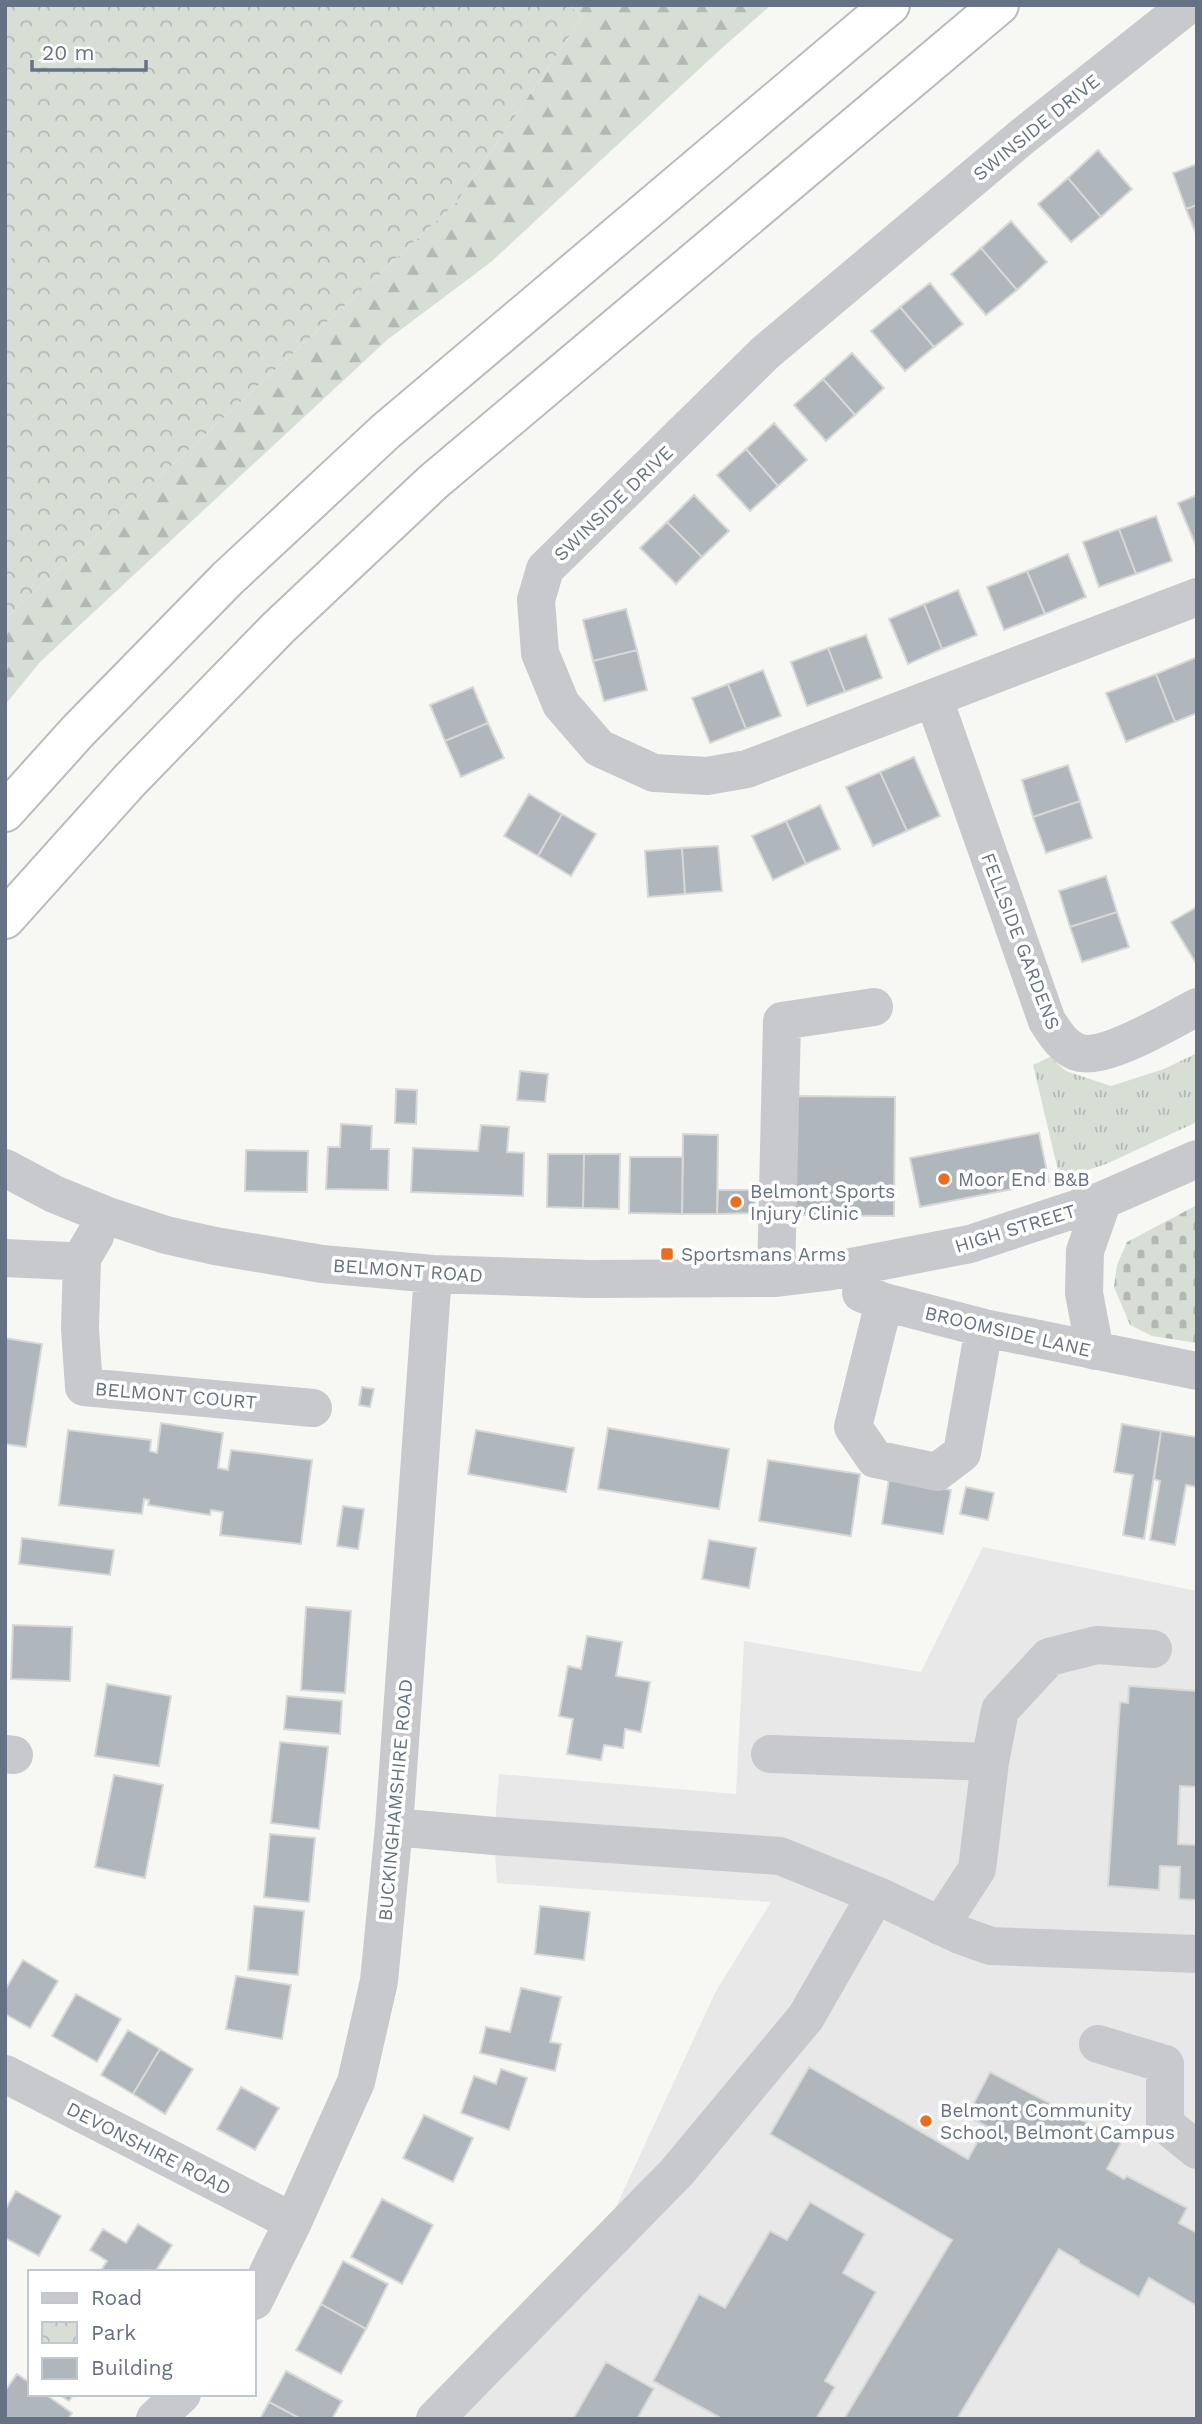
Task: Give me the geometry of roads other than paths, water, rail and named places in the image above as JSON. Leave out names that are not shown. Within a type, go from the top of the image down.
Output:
[{"type":"highway","points":[[5,812],[78,731],[228,578],[386,431],[891,5]]},
{"type":"highway","points":[[5,919],[130,780],[278,628],[433,482],[999,5]]},
{"type":"street","name":"SWINSIDE DRIVE","points":[[1188,5],[1023,136],[765,353],[545,569],[536,600],[540,653],[561,704],[599,748],[654,773],[707,776],[747,769],[1197,597]]},
{"type":"street","name":"FELLSIDE GARDENS","points":[[934,699],[1047,1021],[1059,1039],[1078,1053],[1102,1051],[1131,1042],[1197,1007]]},
{"type":"street","points":[[776,1278],[782,1021],[874,1007]]},
{"type":"street","name":"HIGH STREET","points":[[826,1272],[970,1244],[1103,1200],[1197,1159]]},
{"type":"street","name":"BELMONT ROAD","points":[[5,1168],[54,1194],[107,1216],[166,1235],[323,1264],[433,1274],[589,1279],[776,1278],[826,1272]]},
{"type":"street","points":[[1095,1351],[1084,1293],[1085,1251],[1103,1200]]},
{"type":"street","points":[[5,1258],[68,1261],[82,1258],[107,1216]]},
{"type":"street","name":"BELMONT COURT","points":[[82,1258],[79,1329],[84,1387],[313,1408]]},
{"type":"street","name":"BROOMSIDE LANE","points":[[826,1272],[884,1303],[984,1328],[1197,1371]]},
{"type":"street","name":"BUCKINGHAMSHIRE ROAD","points":[[256,2297],[356,2082],[379,1981],[394,1827],[433,1274]]},
{"type":"street","points":[[884,1303],[853,1427],[875,1459],[937,1472],[962,1453],[984,1328]]},
{"type":"street","points":[[940,1926],[977,1869],[990,1762],[1000,1710],[1049,1657],[1097,1644],[1153,1649]]},
{"type":"street","points":[[770,1754],[990,1762]]},
{"type":"street","points":[[394,1827],[780,1856],[991,1946],[1197,1954]]},
{"type":"street","points":[[435,2419],[677,2172],[806,2017],[876,1895]]},
{"type":"street","points":[[1098,2044],[1165,2064],[1165,2124],[1197,2150]]},
{"type":"street","name":"DEVONSHIRE ROAD","points":[[5,2074],[293,2222]]},
{"type":"street","points":[[155,2419],[180,2396]]},
{"type":"place","name":"Moor End B&B","points":[[944,1179]]},
{"type":"place","name":"Belmont Sports Injury Clinic","points":[[736,1202]]},
{"type":"place","name":"Sportsmans Arms","points":[[667,1254]]},
{"type":"place","name":"Belmont Community School, Belmont Campus","points":[[926,2121]]}]
